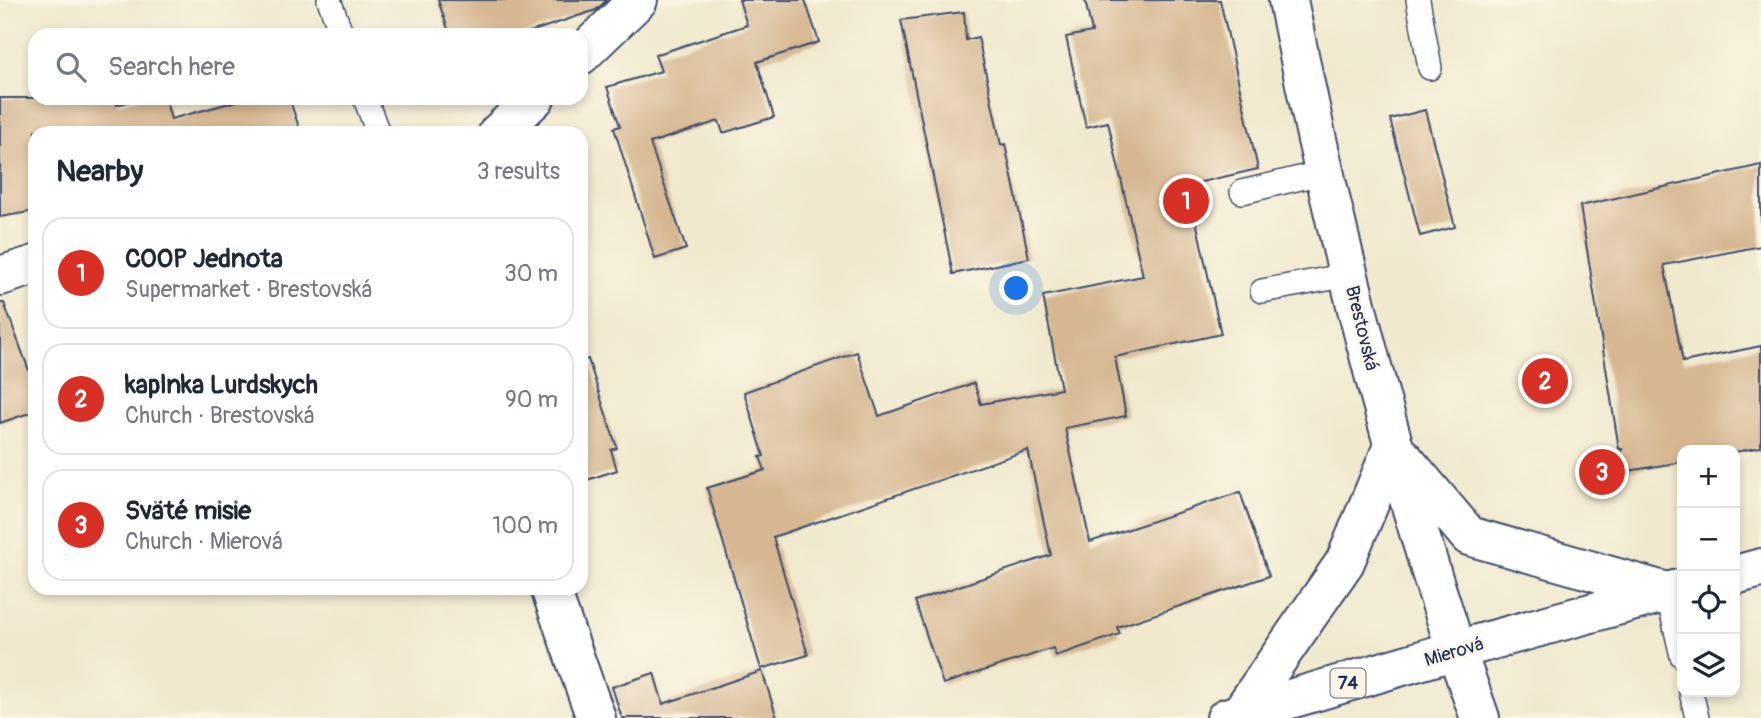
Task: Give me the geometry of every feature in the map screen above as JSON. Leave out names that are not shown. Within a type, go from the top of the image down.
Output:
[{"type":"street","points":[[588,48],[638,0]]},
{"type":"street","name":"Brestovská","points":[[1288,0],[1349,275],[1393,446],[1456,650],[1480,718]]},
{"type":"street","points":[[505,126],[528,105]]},
{"type":"street","points":[[0,276],[28,267]]},
{"type":"street","points":[[1246,717],[1345,562],[1393,446],[1469,536],[1675,590]]},
{"type":"street","points":[[1740,574],[1761,568]]},
{"type":"street","name":"Mierová","points":[[1246,717],[1456,650],[1675,590]]},
{"type":"street","points":[[553,595],[596,718]]},
{"type":"lane","points":[[329,0],[339,28]]},
{"type":"lane","points":[[1418,0],[1430,68]]},
{"type":"lane","points":[[368,105],[375,126]]},
{"type":"lane","points":[[1242,192],[1325,172]]},
{"type":"lane","points":[[1262,291],[1349,275]]},
{"type":"lane","points":[[1675,590],[1680,634]]},
{"type":"lane","points":[[1692,697],[1697,718]]},
{"type":"building","points":[[438,0],[606,0],[596,10],[542,28],[448,28]]},
{"type":"building","points":[[739,0],[805,0],[819,42],[757,62],[774,117],[723,133],[719,121],[650,143],[686,249],[655,259],[614,128],[620,126],[607,87],[661,71],[655,55],[747,25]]},
{"type":"building","points":[[1085,0],[1220,0],[1258,169],[1188,185],[1221,334],[1115,357],[1126,416],[1065,428],[1090,542],[1240,492],[1269,576],[1117,627],[1120,634],[1056,656],[1053,648],[943,684],[915,601],[1051,555],[1028,450],[773,537],[808,655],[761,669],[707,488],[765,470],[760,457],[764,456],[744,392],[857,352],[879,416],[974,383],[981,404],[1061,389],[1043,296],[1143,276],[1108,122],[1086,127],[1066,37],[1092,32]]},
{"type":"building","points":[[964,12],[966,40],[978,37],[1001,145],[1005,144],[1029,258],[953,274],[901,20]]},
{"type":"building","points":[[0,98],[28,98],[28,105],[167,105],[171,119],[222,105],[291,105],[299,126],[28,126],[28,212],[0,217]]},
{"type":"building","points":[[1425,110],[1455,227],[1420,236],[1390,119]]},
{"type":"building","points":[[1761,165],[1761,246],[1664,265],[1683,362],[1761,346],[1761,447],[1740,451],[1740,445],[1677,445],[1677,463],[1622,472],[1622,449],[1619,449],[1580,206]]},
{"type":"building","points":[[0,303],[4,303],[28,368],[28,413],[0,423]]},
{"type":"building","points":[[588,359],[617,448],[611,450],[617,470],[588,480]]},
{"type":"building","points":[[762,671],[777,718],[622,718],[612,687],[654,673],[663,704]]},
{"type":"place","name":"COOP Jednota","points":[[1186,201]]},
{"type":"place","name":"kaplnka Lurdskych","points":[[1545,381]]},
{"type":"place","name":"Sväté misie","points":[[1602,472]]}]
